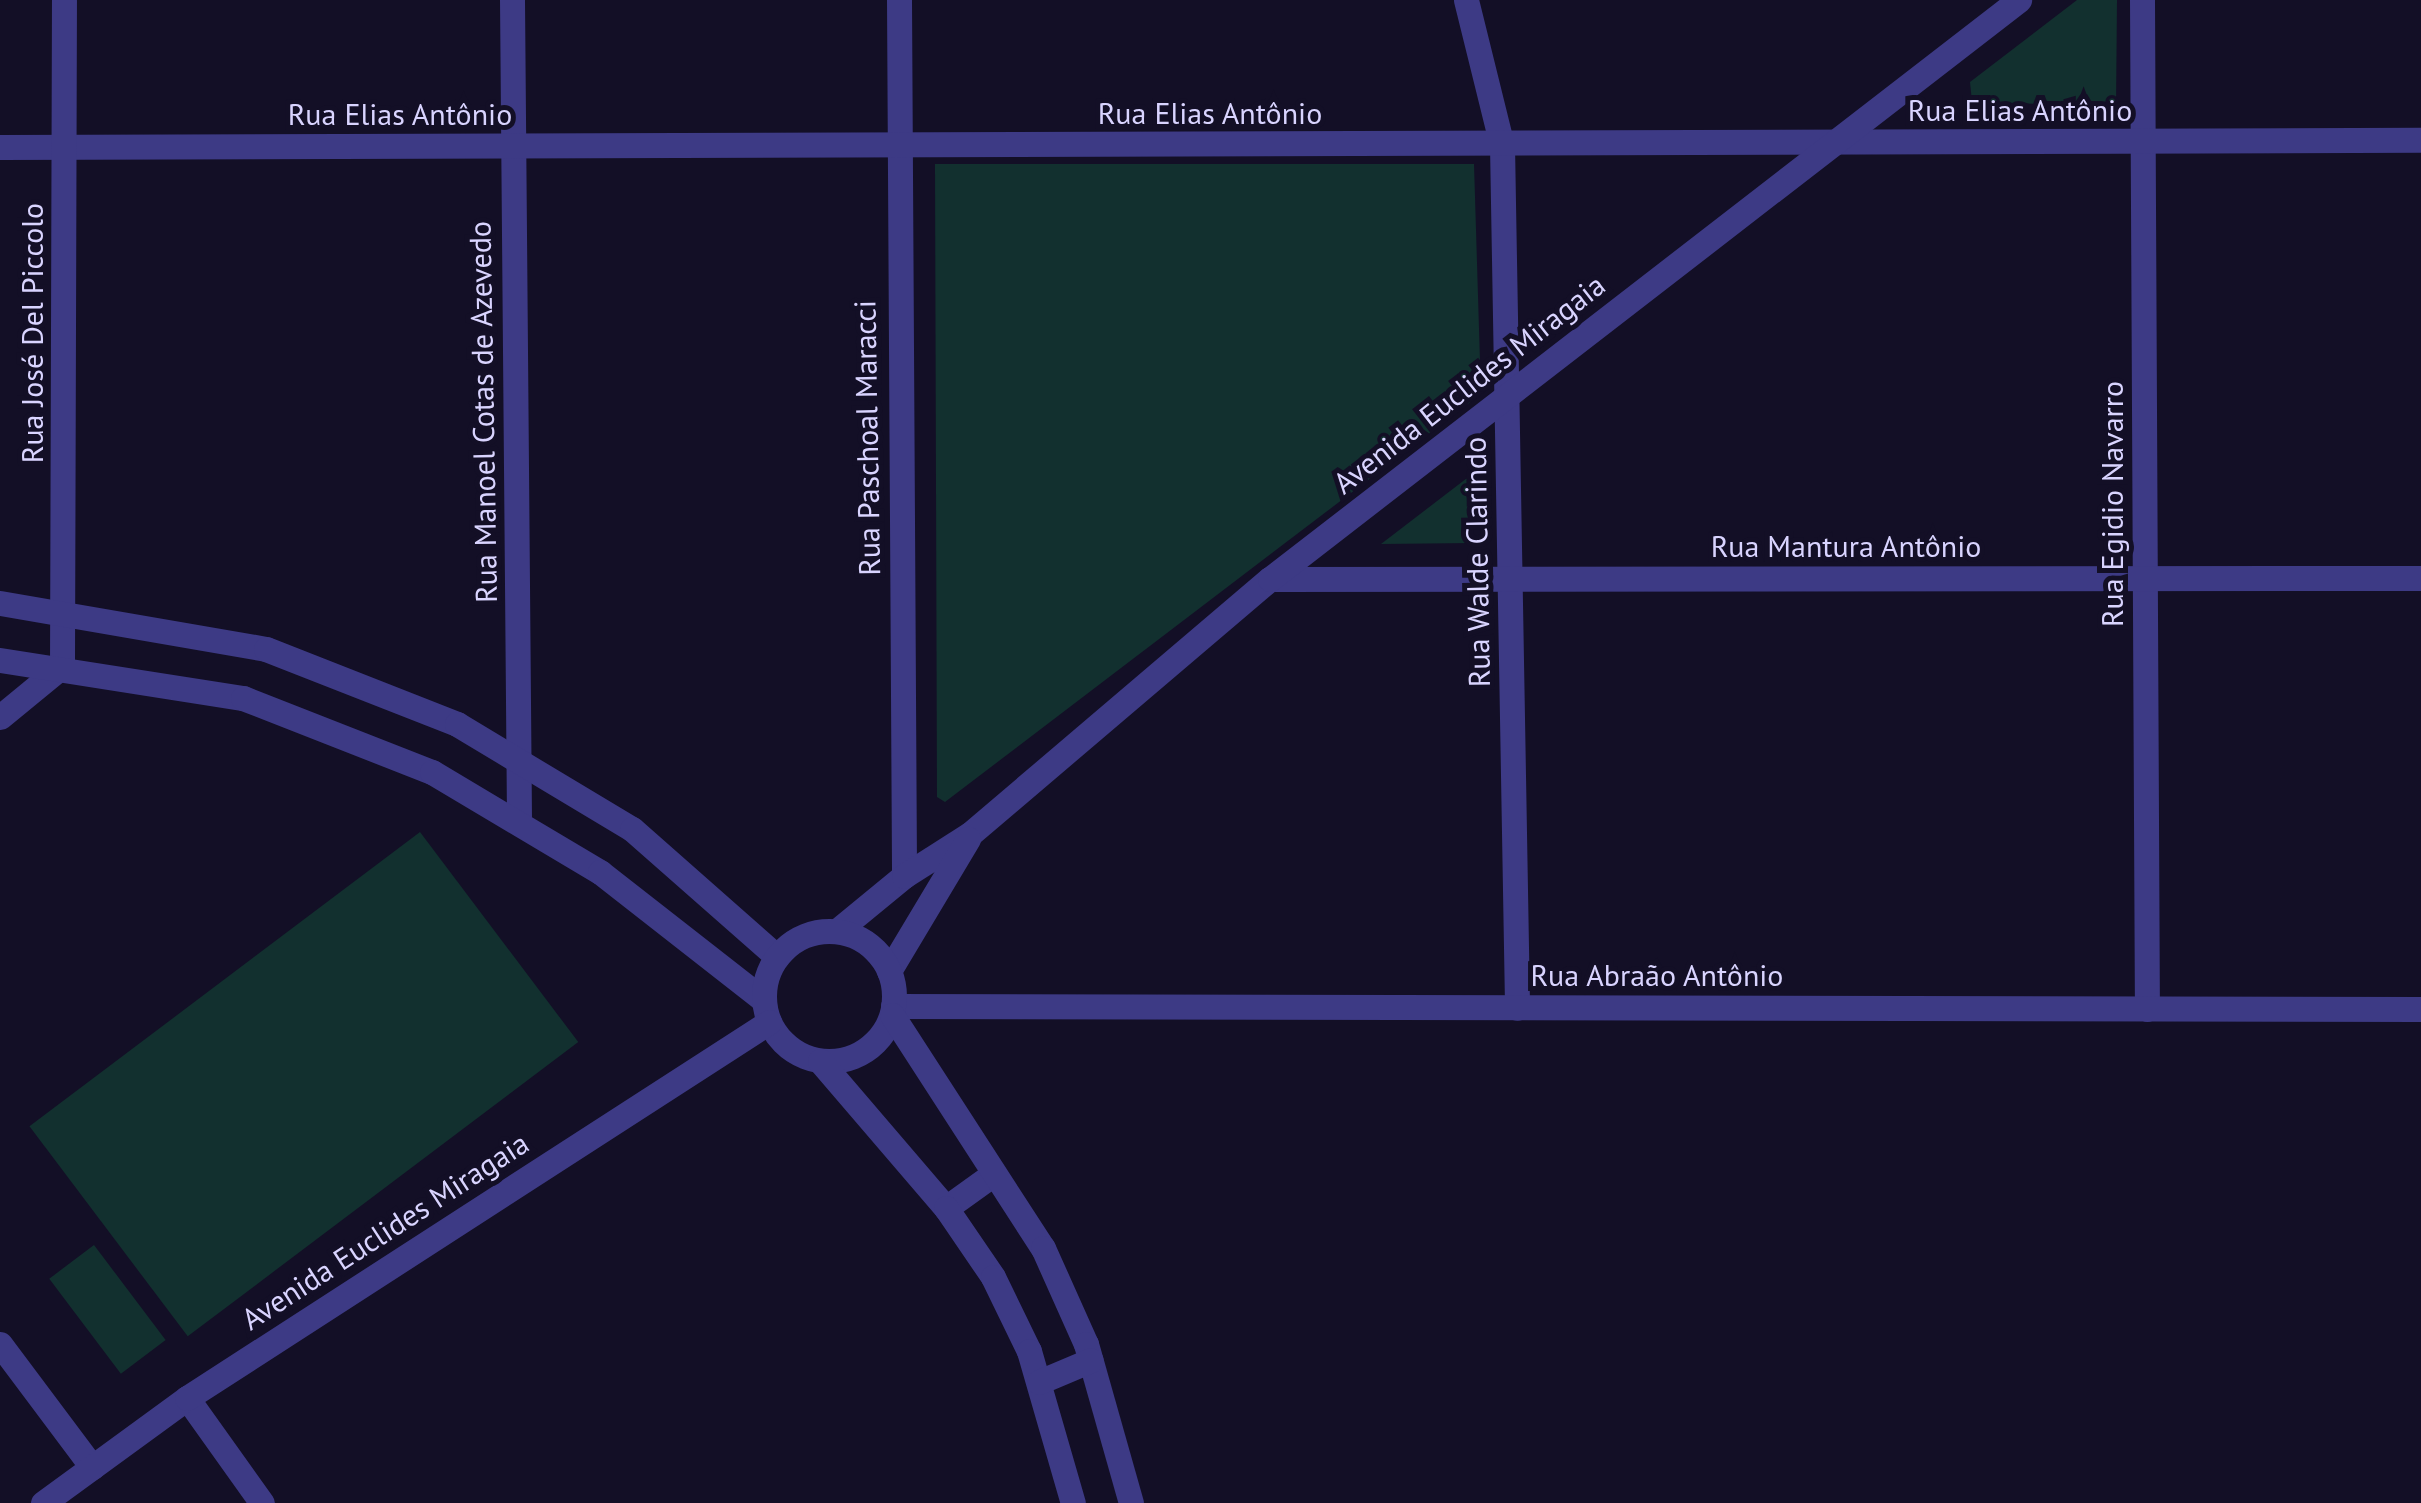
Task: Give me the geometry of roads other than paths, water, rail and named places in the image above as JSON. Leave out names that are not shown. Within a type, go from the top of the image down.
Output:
[{"type":"street","name":"Rua José Del Piccolo","points":[[62,666],[64,0]]},
{"type":"street","name":"Rua Manoel Cotas de Azevedo","points":[[512,0],[519,824]]},
{"type":"street","name":"Rua Paschoal Maracci","points":[[899,0],[904,876]]},
{"type":"street","name":"Rua Walde Clarindo","points":[[1466,0],[1502,145],[1517,1008]]},
{"type":"street","name":"Avenida Euclides Miragaia","points":[[837,931],[904,876],[970,834],[1270,579],[2019,0]]},
{"type":"street","name":"Rua Egidio Navarro","points":[[2142,0],[2148,1008]]},
{"type":"street","name":"Rua Elias Antônio","points":[[0,147],[2421,140]]},
{"type":"street","name":"Rua Mantura Antônio","points":[[1270,579],[2421,578]]},
{"type":"street","points":[[0,603],[64,610],[266,649],[457,724],[632,830],[777,957]]},
{"type":"street","points":[[0,660],[62,666],[243,698],[432,772],[600,872],[766,1011],[799,1055],[820,1061],[864,1051],[892,1010]]},
{"type":"street","points":[[0,717],[62,666]]},
{"type":"street","name":"Avenida Euclides Miragaia","points":[[889,971],[970,834]]},
{"type":"street","points":[[766,1011],[777,957],[793,941],[837,931],[877,952],[889,971],[892,1010],[992,1175],[1042,1248],[1091,1360],[1130,1503]]},
{"type":"street","name":"Rua Abraão Antônio","points":[[892,1010],[2421,1009]]},
{"type":"street","name":"Avenida Euclides Miragaia","points":[[43,1503],[186,1398],[766,1011]]},
{"type":"street","points":[[820,1061],[946,1208],[993,1277],[1038,1382],[1072,1503]]},
{"type":"street","points":[[946,1208],[992,1175]]},
{"type":"street","points":[[0,1344],[92,1466]]},
{"type":"street","points":[[1038,1382],[1091,1360]]},
{"type":"street","points":[[186,1398],[262,1503]]}]
